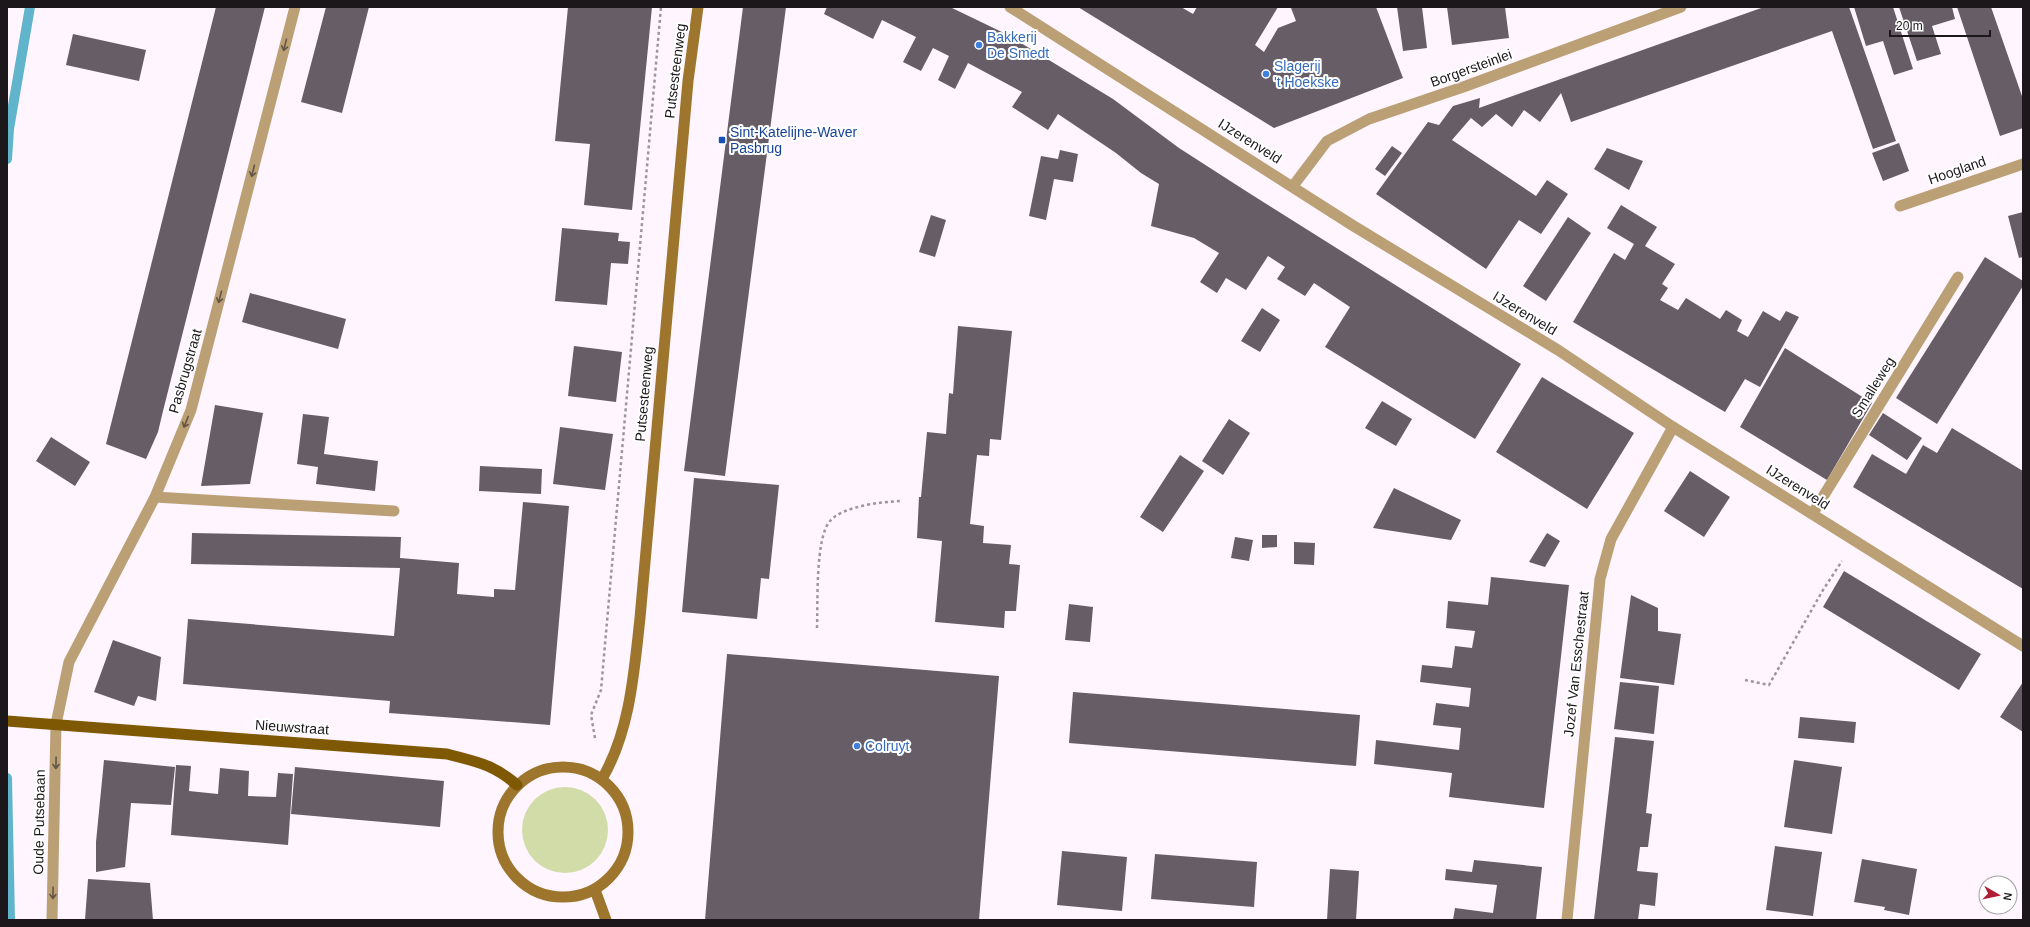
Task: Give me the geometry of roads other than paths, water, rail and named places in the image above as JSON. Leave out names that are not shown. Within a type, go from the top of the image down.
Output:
[{"type":"main road","name":"Putsesteenweg","points":[[602,779],[612,761],[630,702],[640,618],[688,81],[698,7]]},
{"type":"main road","name":"Nieuwstraat","points":[[7,720],[447,754],[487,764],[517,785]]},
{"type":"main road","points":[[558,766],[582,769],[602,779],[617,795],[626,815],[629,836],[624,858],[612,876],[595,890],[575,897],[554,898],[534,892],[517,880],[504,863],[498,843],[498,822],[504,802],[517,785],[536,772],[558,766]]},
{"type":"main road","points":[[595,890],[606,920]]},
{"type":"street","name":"Pasbrugstraat","points":[[56,724],[68,662],[155,497],[191,410],[295,7]]},
{"type":"street","name":"IJzerenveld","points":[[1010,7],[1352,225],[1558,350],[1672,427],[1813,513],[2023,646]]},
{"type":"street","name":"Borgersteinlei","points":[[1292,186],[1327,141],[1369,119],[1466,86],[1681,7]]},
{"type":"street","name":"Hoogland","points":[[1900,206],[2023,164]]},
{"type":"street","name":"Smalleweg","points":[[1813,513],[1958,277]]},
{"type":"street","name":"Jozef Van Esschestraat","points":[[1567,920],[1600,579],[1611,539],[1672,427]]},
{"type":"street","points":[[155,497],[394,511]]},
{"type":"street","name":"Oude Putsebaan","points":[[52,920],[56,724]]},
{"type":"waterway","points":[[7,159],[9,129],[30,7]]},
{"type":"waterway","points":[[7,778],[10,920]]},
{"type":"place","name":"Bakkerij De Smedt","points":[[979,45]]},
{"type":"place","name":"Slagerij 't Hoekske","points":[[1266,74]]},
{"type":"place","name":"Sint-Katelijne-Waver Pasbrug","points":[[722,140]]},
{"type":"place","name":"Colruyt","points":[[857,746]]}]
